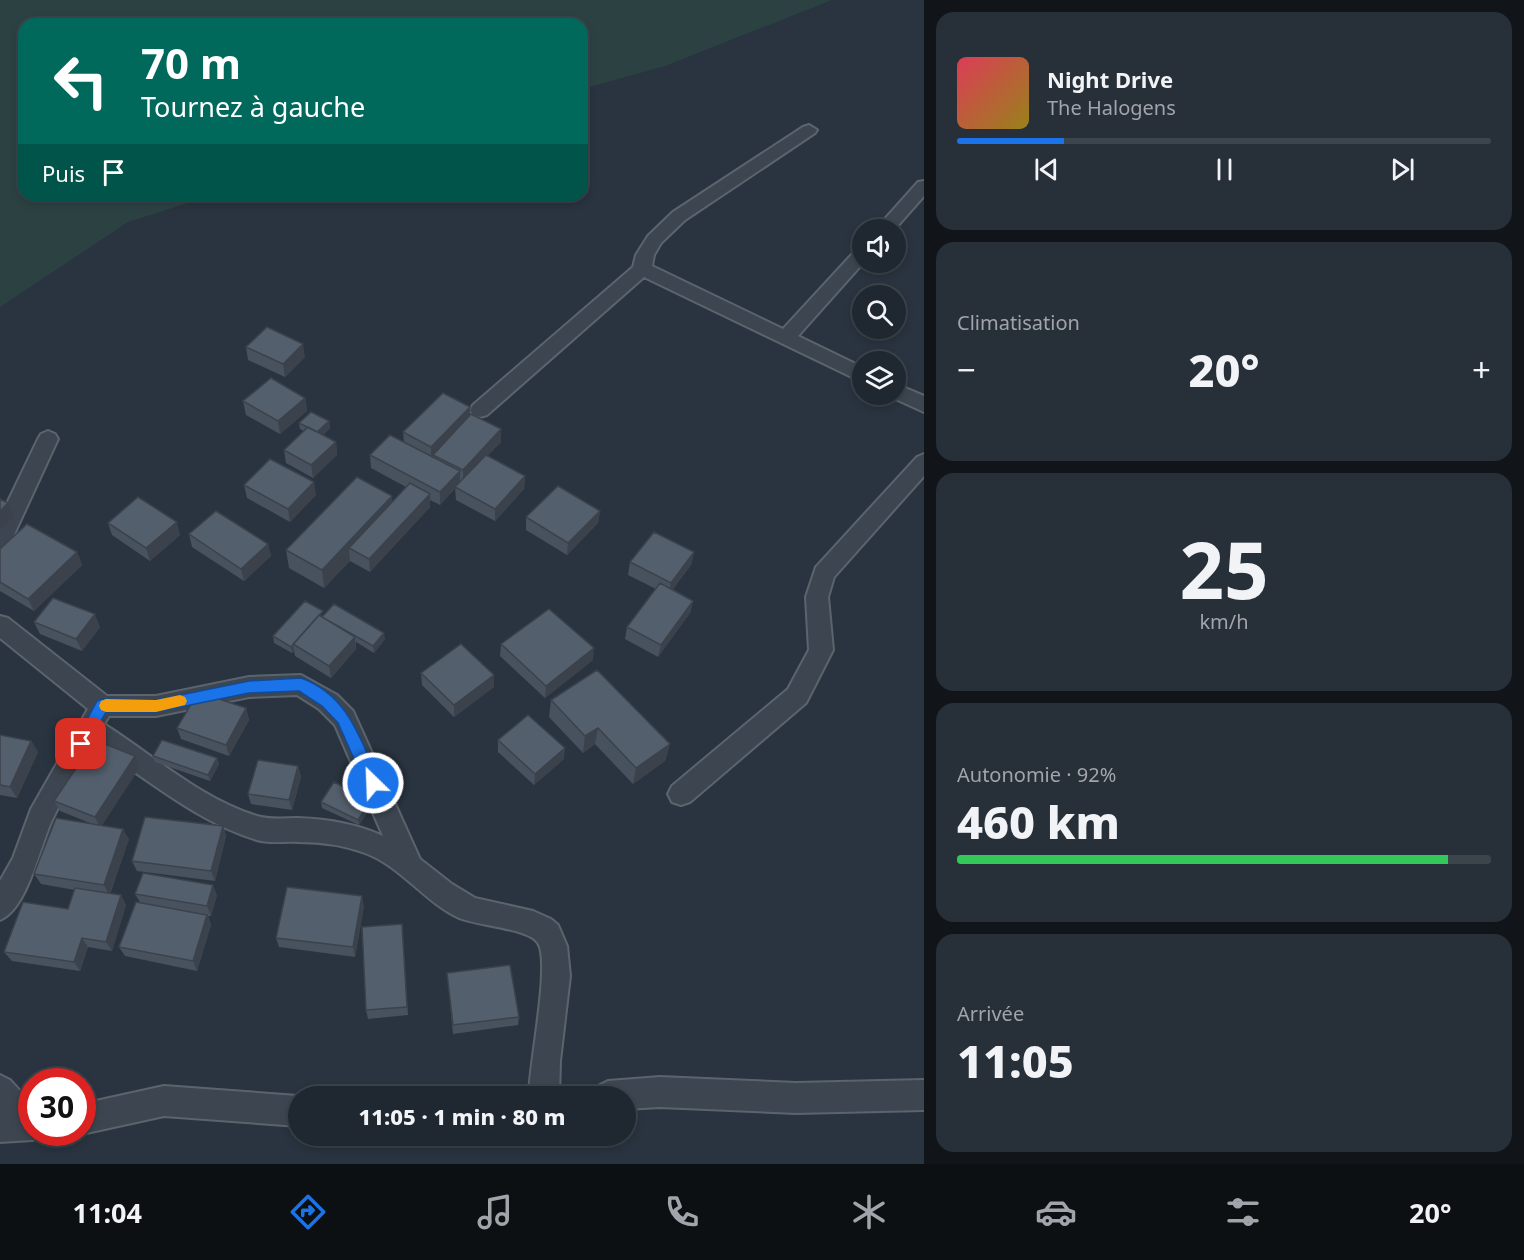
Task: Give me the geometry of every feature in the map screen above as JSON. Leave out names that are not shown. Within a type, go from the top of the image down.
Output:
[{"type":"street","points":[[480,410],[642,269],[645,255],[654,240],[679,216],[809,130]]},
{"type":"street","points":[[894,219],[924,186]]},
{"type":"street","points":[[786,338],[852,265]]},
{"type":"street","points":[[642,269],[852,370]]},
{"type":"street","points":[[906,396],[924,405]]},
{"type":"street","points":[[0,541],[48,439]]},
{"type":"street","points":[[681,794],[797,696],[821,650],[817,597],[824,573],[924,462]]},
{"type":"street","points":[[0,626],[96,717],[119,746],[175,788],[222,813],[260,829],[303,830],[339,835],[371,843],[412,870],[442,894],[468,909],[490,917],[514,919],[536,925],[548,935],[555,960],[554,1002],[545,1086]]},
{"type":"street","points":[[96,717],[249,687],[301,685],[328,702],[344,718],[412,870]]},
{"type":"street","points":[[0,907],[25,863],[40,817],[96,717]]},
{"type":"street","points":[[0,1089],[18,1110]]},
{"type":"street","points":[[636,1094],[660,1092],[796,1098],[924,1095]]},
{"type":"street","points":[[96,1116],[164,1101],[288,1110]]},
{"type":"street","points":[[0,1127],[18,1126]]},
{"type":"green space","points":[[0,0],[832,0],[665,66],[588,87],[588,18],[18,18],[18,201],[194,201],[128,222],[0,307]]},
{"type":"building","points":[[267,327],[303,344],[283,364],[246,347]]},
{"type":"building","points":[[271,378],[305,398],[278,421],[243,401]]},
{"type":"building","points":[[443,393],[470,407],[431,447],[403,432]]},
{"type":"building","points":[[311,412],[329,421],[317,432],[299,423]]},
{"type":"building","points":[[471,414],[501,429],[463,470],[433,455]]},
{"type":"building","points":[[308,427],[336,442],[311,465],[284,450]]},
{"type":"building","points":[[390,435],[460,471],[440,492],[370,455]]},
{"type":"building","points":[[486,455],[525,476],[495,509],[455,487]]},
{"type":"building","points":[[270,459],[314,482],[288,509],[244,485]]},
{"type":"building","points":[[357,477],[392,496],[322,570],[286,550]]},
{"type":"building","points":[[410,483],[430,494],[369,559],[349,548]]},
{"type":"building","points":[[558,486],[600,511],[568,543],[526,517]]},
{"type":"building","points":[[138,497],[177,522],[146,548],[108,523]]},
{"type":"building","points":[[0,499],[8,503],[0,511]]},
{"type":"building","points":[[216,511],[268,544],[241,569],[189,534]]},
{"type":"building","points":[[27,524],[77,552],[28,599],[0,582],[0,549]]},
{"type":"building","points":[[654,532],[694,552],[671,583],[630,562]]},
{"type":"building","points":[[660,583],[693,601],[661,645],[627,627]]},
{"type":"building","points":[[53,598],[95,614],[76,639],[34,622]]},
{"type":"building","points":[[305,601],[323,611],[291,647],[273,636]]},
{"type":"building","points":[[334,604],[384,633],[373,646],[322,617]]},
{"type":"building","points":[[549,609],[594,648],[546,686],[501,644]]},
{"type":"building","points":[[319,615],[355,637],[329,666],[293,644]]},
{"type":"building","points":[[461,644],[494,675],[454,705],[421,673]]},
{"type":"building","points":[[597,670],[670,744],[636,768],[598,728],[585,736],[551,700]]},
{"type":"building","points":[[198,692],[246,708],[226,745],[177,728]]},
{"type":"building","points":[[528,715],[565,748],[535,774],[498,740]]},
{"type":"building","points":[[0,735],[31,741],[10,787],[0,785]]},
{"type":"building","points":[[95,740],[135,756],[95,817],[54,801]]},
{"type":"building","points":[[162,740],[217,758],[208,775],[153,756]]},
{"type":"building","points":[[258,760],[298,766],[289,800],[248,794]]},
{"type":"building","points":[[334,782],[371,800],[358,820],[321,802]]},
{"type":"building","points":[[145,817],[223,826],[211,871],[132,861]]},
{"type":"building","points":[[56,818],[123,829],[104,885],[34,874]]},
{"type":"building","points":[[143,873],[213,885],[207,906],[135,894]]},
{"type":"building","points":[[287,887],[362,896],[353,947],[276,938]]},
{"type":"building","points":[[75,888],[121,895],[106,942],[82,938],[74,962],[4,952],[23,902],[68,909]]},
{"type":"building","points":[[136,902],[207,915],[193,961],[119,947]]},
{"type":"building","points":[[402,924],[407,1007],[366,1010],[362,927]]},
{"type":"building","points":[[510,965],[519,1017],[453,1025],[447,973]]},
{"type":"slow traffic","points":[[106,706],[156,706],[180,701]]},
{"type":"route","points":[[81,744],[102,706],[156,706],[249,687],[301,685],[328,702],[344,718],[373,783]]}]
